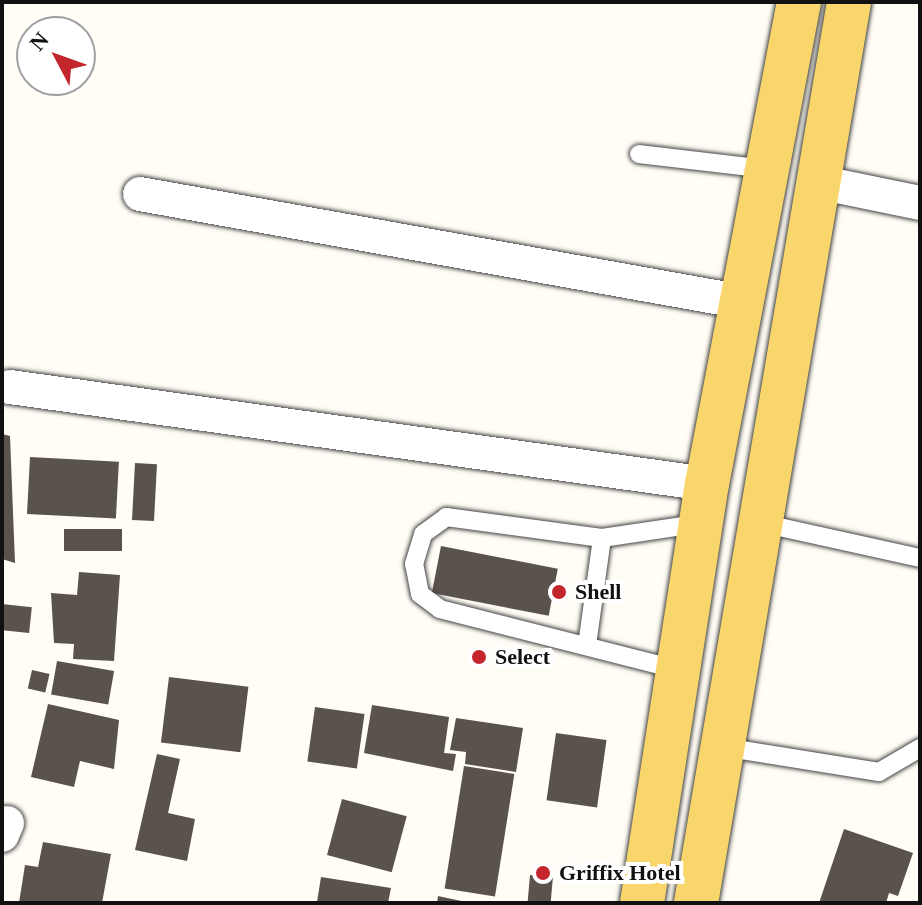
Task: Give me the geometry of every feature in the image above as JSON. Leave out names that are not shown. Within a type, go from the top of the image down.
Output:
[{"type":"main road","points":[[642,903],[704,504],[799,2]]},
{"type":"main road","points":[[696,903],[849,2]]},
{"type":"street","points":[[818,182],[920,203]]},
{"type":"street","points":[[140,194],[743,302]]},
{"type":"street","points":[[10,387],[704,504]]},
{"type":"lane","points":[[639,154],[769,169]]},
{"type":"lane","points":[[679,670],[440,609],[420,594],[414,564],[423,534],[446,517],[602,538],[704,504]]},
{"type":"lane","points":[[761,523],[920,558]]},
{"type":"lane","points":[[587,645],[602,538]]},
{"type":"lane","points":[[723,747],[879,772],[920,748]]},
{"type":"building","points":[[2,434],[10,436],[15,563],[2,559]]},
{"type":"building","points":[[30,457],[119,462],[116,519],[27,514]]},
{"type":"building","points":[[135,463],[157,464],[154,521],[132,520]]},
{"type":"building","points":[[64,529],[122,529],[122,551],[64,551]]},
{"type":"building","points":[[441,546],[558,569],[549,616],[432,593]]},
{"type":"building","points":[[79,572],[120,575],[114,661],[73,659],[74,644],[54,643],[51,593],[77,595]]},
{"type":"building","points":[[2,604],[32,607],[29,633],[2,630]]},
{"type":"building","points":[[57,661],[114,671],[108,705],[51,694]]},
{"type":"building","points":[[32,670],[50,674],[45,693],[28,689]]},
{"type":"building","points":[[169,677],[248,687],[240,752],[161,743]]},
{"type":"building","points":[[48,704],[119,720],[114,769],[80,761],[74,787],[31,777]]},
{"type":"building","points":[[372,705],[449,717],[444,753],[456,754],[453,771],[364,753]]},
{"type":"building","points":[[315,707],[365,714],[357,768],[307,761]]},
{"type":"building","points":[[456,718],[523,728],[516,772],[465,764],[466,752],[450,750]]},
{"type":"building","points":[[556,733],[607,740],[597,807],[547,800]]},
{"type":"building","points":[[157,754],[180,759],[168,813],[195,819],[187,861],[135,850]]},
{"type":"building","points":[[464,766],[514,774],[495,896],[445,888]]},
{"type":"building","points":[[342,799],[407,816],[392,872],[327,855]]},
{"type":"building","points":[[844,829],[913,853],[898,896],[889,893],[886,903],[819,903]]},
{"type":"building","points":[[43,842],[111,854],[102,903],[19,903],[25,865],[38,867]]},
{"type":"building","points":[[530,875],[553,877],[551,903],[528,903]]},
{"type":"building","points":[[321,877],[391,888],[388,903],[317,902]]},
{"type":"building","points":[[438,896],[466,902],[466,903],[437,903]]},
{"type":"place","name":"Shell","points":[[559,592]]},
{"type":"place","name":"Select","points":[[479,657]]},
{"type":"place","name":"Griffix Hotel","points":[[543,873]]}]
